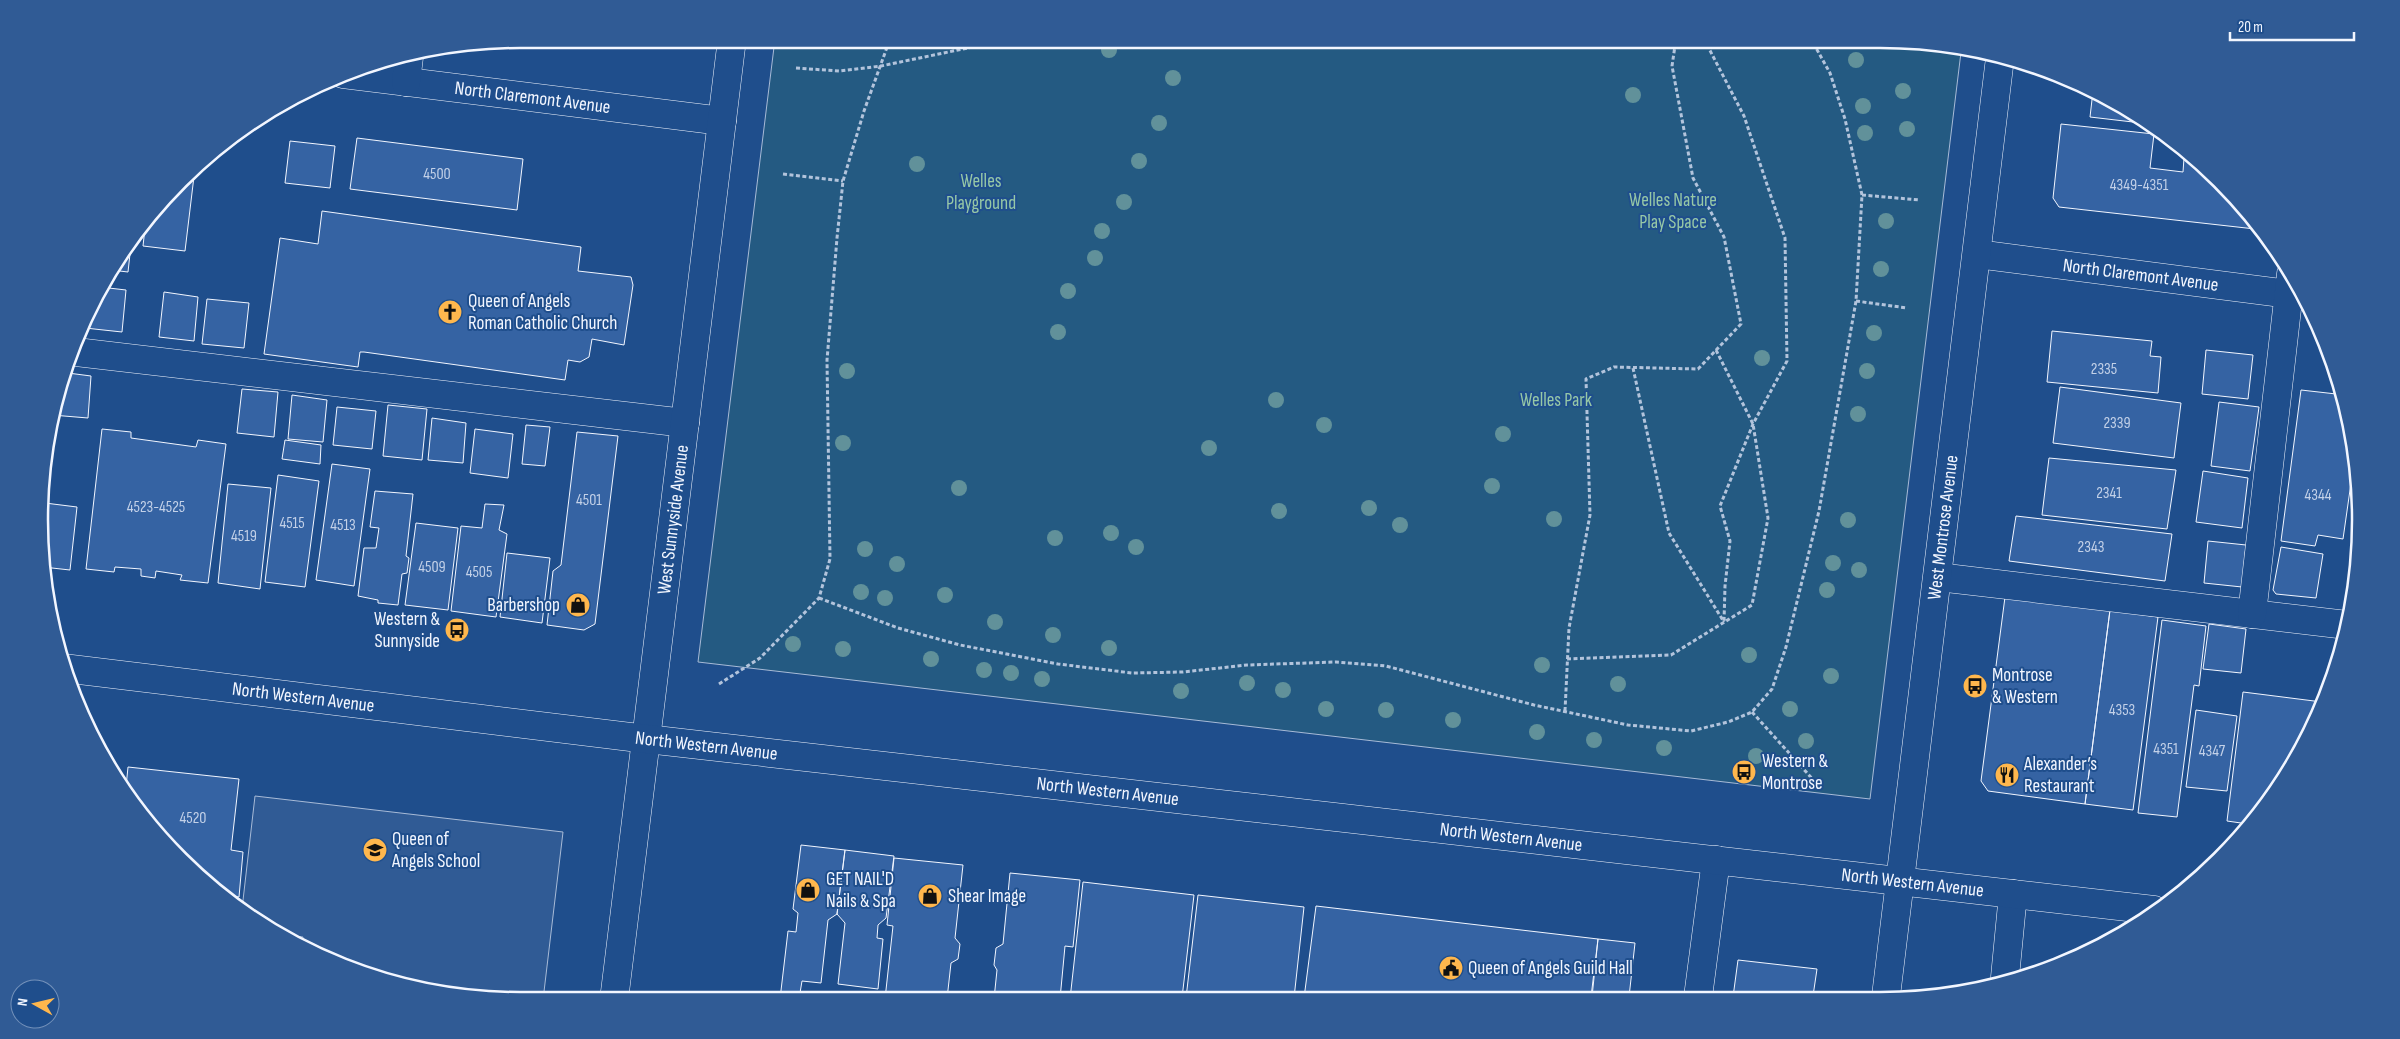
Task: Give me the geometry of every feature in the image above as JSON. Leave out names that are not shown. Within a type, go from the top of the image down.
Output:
[{"type":"main road","name":"West Sunnyside Avenue","points":[[615,992],[731,48]]},
{"type":"main road","name":"West Montrose Avenue","points":[[1887,992],[1999,63]]},
{"type":"main road","name":"North Claremont Avenue","points":[[372,72],[408,69],[722,121]]},
{"type":"main road","name":"North Claremont Avenue","points":[[1977,254],[2291,288]]},
{"type":"main road","points":[[2252,614],[2294,293]]},
{"type":"main road","points":[[78,352],[685,423]]},
{"type":"main road","points":[[1938,577],[2340,624]]},
{"type":"main road","name":"North Western Avenue","points":[[72,669],[647,738],[2145,910]]},
{"type":"main road","points":[[1699,992],[1716,860]]},
{"type":"main road","points":[[2005,974],[2013,894]]},
{"type":"path","points":[[719,684],[760,658],[819,598],[830,559],[827,360],[843,181],[864,111],[887,48]]},
{"type":"path","points":[[796,68],[839,71],[881,66],[968,48]]},
{"type":"path","points":[[1565,711],[1569,628],[1590,515],[1586,378],[1614,367],[1698,369],[1741,324],[1724,236],[1693,178],[1672,66],[1675,48]]},
{"type":"path","points":[[1709,48],[1744,116],[1785,238],[1787,361],[1753,424],[1720,506],[1730,541],[1725,586],[1724,622]]},
{"type":"path","points":[[819,598],[898,628],[960,645],[1058,664],[1132,673],[1183,672],[1247,665],[1336,662],[1386,666],[1628,726],[1691,731],[1728,722],[1752,712],[1772,689],[1786,647],[1819,511],[1856,301],[1862,195],[1839,101],[1830,73],[1816,48]]},
{"type":"path","points":[[783,174],[843,181]]},
{"type":"path","points":[[1862,195],[1920,200]]},
{"type":"path","points":[[1856,301],[1907,308]]},
{"type":"path","points":[[1567,659],[1671,655],[1752,605],[1768,518],[1753,424],[1716,350]]},
{"type":"path","points":[[1633,368],[1668,533],[1724,622]]},
{"type":"path","points":[[1752,712],[1817,784]]},
{"type":"green space","name":"Welles Park","points":[[774,48],[1880,48],[1911,49],[1961,55],[1870,799],[698,662]]},
{"type":"shaded area","name":"Queen of Angels School","points":[[255,796],[563,832],[544,992],[458,987],[397,975],[339,956],[311,943],[303,937],[283,928],[243,902]]},
{"type":"building","points":[[2092,98],[2135,122],[2090,117]]},
{"type":"building","points":[[2061,124],[2152,134],[2150,168],[2183,172],[2184,158],[2214,186],[2252,229],[2059,207],[2053,198]]},
{"type":"building","points":[[357,138],[523,159],[517,210],[350,189]]},
{"type":"building","points":[[290,141],[335,146],[330,188],[285,183]]},
{"type":"building","points":[[194,179],[185,251],[143,246],[145,232]]},
{"type":"building","name":"Queen of Angels Roman Catholic Church","points":[[322,211],[581,247],[578,271],[631,277],[633,285],[624,345],[592,339],[589,357],[580,362],[568,360],[565,380],[364,352],[360,352],[358,367],[264,354],[280,238],[318,244]]},
{"type":"building","points":[[130,253],[128,272],[119,271]]},
{"type":"building","points":[[109,288],[126,290],[122,332],[88,328]]},
{"type":"building","points":[[164,292],[198,297],[194,341],[159,337]]},
{"type":"building","points":[[207,299],[249,303],[244,348],[202,344]]},
{"type":"building","points":[[2052,331],[2152,341],[2150,356],[2161,357],[2158,393],[2047,382]]},
{"type":"building","points":[[2206,350],[2253,355],[2248,399],[2202,394]]},
{"type":"building","points":[[71,373],[91,376],[88,418],[60,416]]},
{"type":"building","points":[[2060,387],[2181,403],[2174,458],[2053,443]]},
{"type":"building","points":[[242,389],[278,392],[274,437],[237,433]]},
{"type":"building","points":[[2301,390],[2335,394],[2343,427],[2351,485],[2343,539],[2318,535],[2315,546],[2281,541]]},
{"type":"building","points":[[292,395],[327,400],[323,442],[288,439]]},
{"type":"building","points":[[2219,402],[2259,407],[2250,471],[2211,466]]},
{"type":"building","points":[[388,405],[427,409],[422,460],[383,456]]},
{"type":"building","points":[[337,407],[376,411],[372,449],[333,445]]},
{"type":"building","points":[[432,418],[466,423],[463,463],[428,460]]},
{"type":"building","points":[[526,425],[550,427],[545,466],[522,464]]},
{"type":"building","points":[[102,429],[131,432],[131,438],[196,447],[198,440],[226,444],[208,583],[180,580],[182,575],[156,571],[155,578],[141,576],[141,569],[115,567],[114,572],[86,569]]},
{"type":"building","points":[[475,429],[513,434],[508,478],[470,473]]},
{"type":"building","points":[[577,432],[618,436],[595,624],[584,630],[547,625],[553,571],[561,565]]},
{"type":"building","points":[[285,440],[321,445],[320,464],[282,459]]},
{"type":"building","points":[[2049,458],[2176,470],[2167,529],[2042,515]]},
{"type":"building","points":[[332,464],[370,469],[354,586],[316,580]]},
{"type":"building","points":[[2203,471],[2248,478],[2242,528],[2196,522]]},
{"type":"building","points":[[278,475],[319,481],[305,587],[265,582]]},
{"type":"building","points":[[228,484],[271,488],[260,589],[218,583]]},
{"type":"building","points":[[375,491],[413,494],[406,556],[409,558],[407,573],[402,574],[398,605],[378,603],[378,600],[358,596],[364,548],[376,548],[379,528],[370,527]]},
{"type":"building","points":[[49,503],[77,507],[70,570],[51,568]]},
{"type":"building","points":[[485,504],[504,505],[499,530],[507,534],[496,617],[451,611],[461,526],[482,528]]},
{"type":"building","points":[[2016,516],[2172,534],[2165,581],[2009,561]]},
{"type":"building","points":[[416,523],[458,528],[448,610],[405,605]]},
{"type":"building","points":[[2208,541],[2246,545],[2242,587],[2204,583]]},
{"type":"building","points":[[2281,547],[2323,554],[2316,598],[2276,594],[2273,590]]},
{"type":"building","points":[[507,553],[550,558],[542,623],[500,617]]},
{"type":"building","points":[[2005,597],[2110,610],[2085,804],[1988,791],[1981,781]]},
{"type":"building","points":[[2110,610],[2158,617],[2133,810],[2085,804]]},
{"type":"building","points":[[2162,620],[2206,626],[2199,686],[2194,685],[2177,817],[2138,813]]},
{"type":"building","points":[[2209,624],[2246,629],[2241,673],[2203,669]]},
{"type":"building","points":[[2243,692],[2316,701],[2289,756],[2255,807],[2242,823],[2227,821]]},
{"type":"building","points":[[2196,710],[2237,716],[2227,791],[2186,787]]},
{"type":"building","points":[[128,767],[239,779],[231,850],[243,852],[239,897],[232,894],[186,853],[145,807],[127,781]]},
{"type":"building","points":[[801,845],[845,850],[837,914],[828,920],[821,983],[802,981],[800,992],[781,992],[788,931],[796,932],[798,913],[793,909]]},
{"type":"building","points":[[845,850],[894,856],[886,918],[878,925],[877,938],[883,939],[878,989],[838,984],[845,923],[837,914]]},
{"type":"building","points":[[894,858],[963,865],[955,938],[960,944],[958,959],[951,963],[948,992],[886,992],[893,926],[887,925]]},
{"type":"building","points":[[1010,873],[1080,880],[1073,947],[1065,946],[1061,992],[995,992],[997,970],[994,965],[996,948],[1003,944]]},
{"type":"building","points":[[1083,882],[1194,895],[1183,992],[1071,992]]},
{"type":"building","points":[[1198,895],[1304,907],[1295,992],[1187,992]]},
{"type":"building","name":"Queen of Angels Guild Hall","points":[[1316,906],[1598,939],[1592,992],[1305,992]]},
{"type":"building","points":[[1598,939],[1635,943],[1630,992],[1593,992]]},
{"type":"building","points":[[1738,960],[1817,969],[1814,992],[1734,992]]},
{"type":"place","name":"Queen of Angels Roman Catholic Church","points":[[450,312]]},
{"type":"place","name":"Barbershop","points":[[578,605]]},
{"type":"place","name":"Western & Sunnyside","points":[[457,630]]},
{"type":"place","name":"Montrose & Western","points":[[1975,686]]},
{"type":"place","name":"Western & Montrose","points":[[1744,772]]},
{"type":"place","name":"Alexander’s Restaurant","points":[[2007,775]]},
{"type":"place","name":"Queen of Angels School","points":[[375,850]]},
{"type":"place","name":"GET NAIL'D Nails & Spa","points":[[808,890]]},
{"type":"place","name":"Shear Image","points":[[930,896]]},
{"type":"place","name":"Queen of Angels Guild Hall","points":[[1451,968]]},
{"type":"park label","name":"Welles Playground","points":[[981,192]]},
{"type":"park label","name":"Welles Nature Play Space","points":[[1673,211]]}]
